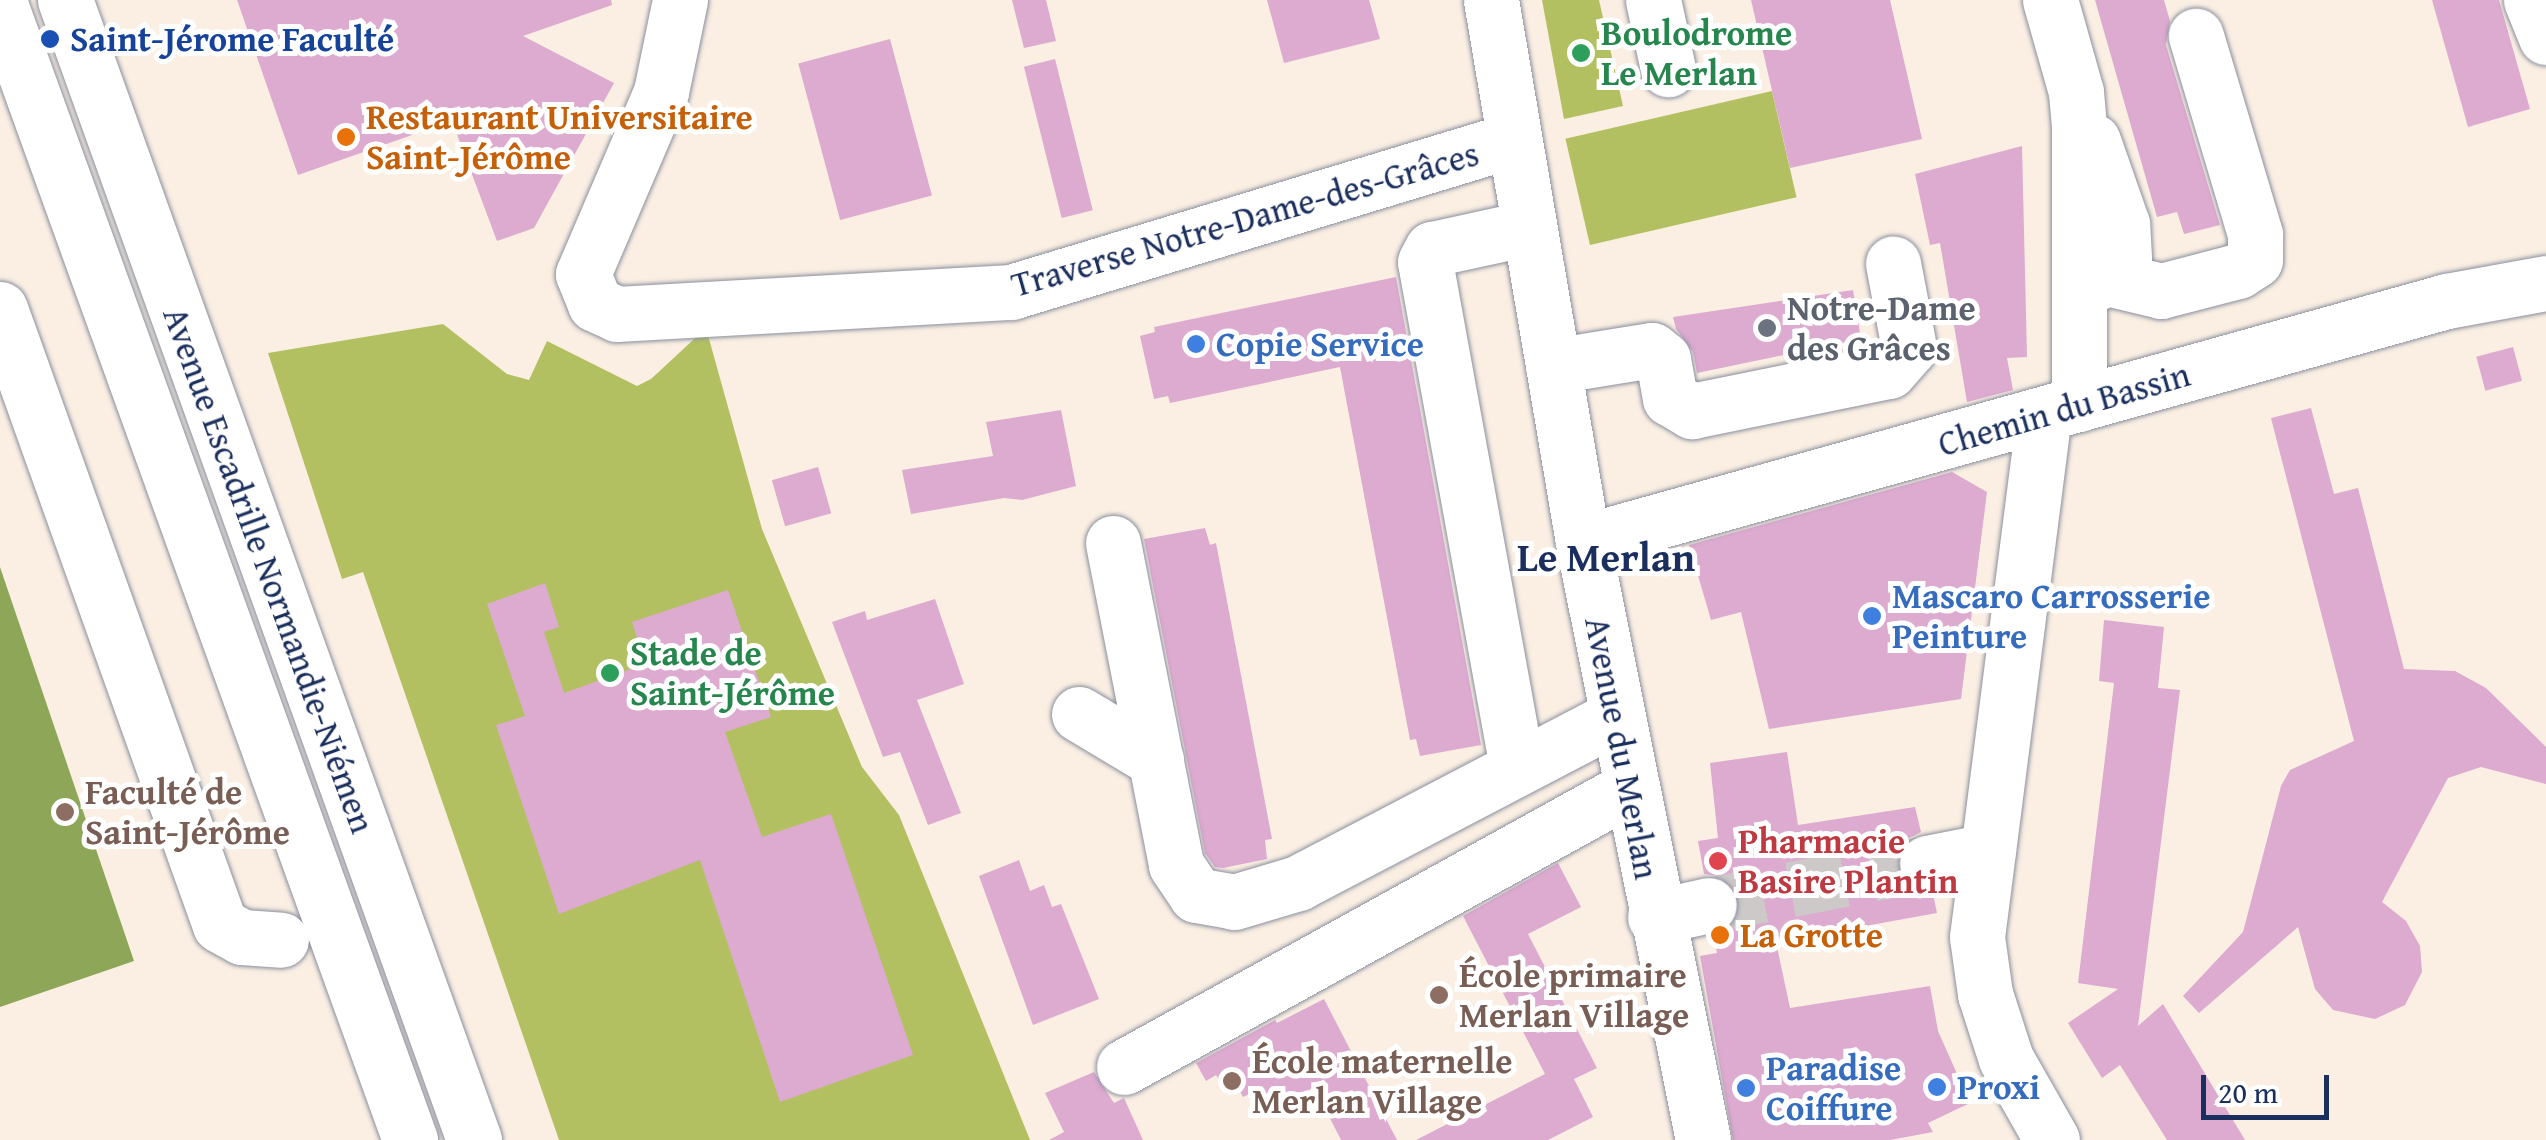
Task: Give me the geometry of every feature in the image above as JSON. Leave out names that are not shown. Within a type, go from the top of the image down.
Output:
[{"type":"street","name":"Avenue Escadrille Normandie-Niémen","points":[[65,0],[474,1140]]},
{"type":"street","name":"Traverse Notre-Dame-des-Grâces","points":[[680,0],[661,92],[583,274],[595,304],[617,314],[1011,292],[1512,140]]},
{"type":"street","name":"Avenue du Merlan","points":[[1491,0],[1583,542],[1655,917],[1704,1140]]},
{"type":"street","points":[[1654,0],[1668,69]]},
{"type":"street","points":[[2050,0],[2076,92],[2093,286],[2061,409],[1977,936],[1985,994],[2006,1059],[2052,1140]]},
{"type":"street","points":[[2531,0],[2546,37]]},
{"type":"street","points":[[0,4],[410,1140]]},
{"type":"street","points":[[2093,286],[2161,291],[2238,271],[2256,260],[2255,234],[2196,36]]},
{"type":"street","points":[[1517,767],[1424,262],[1432,249],[1528,228]]},
{"type":"street","points":[[1552,366],[1652,350],[1662,360],[1670,398],[1692,411],[1890,371],[1910,348],[1893,263]]},
{"type":"street","name":"Chemin du Bassin","points":[[1583,542],[2447,301],[2546,283]]},
{"type":"street","points":[[0,309],[220,925],[242,937],[281,940]]},
{"type":"street","points":[[1112,543],[1176,865],[1196,895],[1234,902],[1298,883],[1616,717]]},
{"type":"street","points":[[1079,714],[1156,760]]},
{"type":"street","points":[[1124,1067],[1630,788]]},
{"type":"street","points":[[1928,863],[1988,851]]},
{"type":"street","points":[[1655,917],[1710,905]]},
{"type":"green space","name":"Boulodrome Le Merlan","points":[[1542,0],[1599,0],[1623,106],[1564,119]]},
{"type":"green space","points":[[1772,91],[1797,197],[1590,245],[1565,139]]},
{"type":"green space","name":"Stade de Saint-Jérôme","points":[[443,324],[507,374],[529,380],[547,341],[637,386],[651,379],[706,328],[762,529],[862,767],[899,815],[1030,1140],[559,1140],[363,572],[342,579],[268,353]]},
{"type":"green space","points":[[0,567],[134,961],[0,1007]]},
{"type":"building","name":"Restaurant Universitaire Saint-Jérôme","points":[[237,0],[611,0],[612,5],[523,36],[614,83],[534,228],[497,241],[452,121],[298,175]]},
{"type":"building","points":[[1012,0],[1046,0],[1056,41],[1024,48]]},
{"type":"building","points":[[1267,0],[1369,0],[1380,39],[1284,63]]},
{"type":"building","points":[[1751,0],[1890,0],[1922,139],[1790,168]]},
{"type":"building","points":[[2095,0],[2164,0],[2170,21],[2166,45],[2220,225],[2184,234],[2177,212],[2157,217]]},
{"type":"building","points":[[2432,0],[2499,0],[2530,109],[2468,127]]},
{"type":"building","points":[[890,39],[932,195],[840,220],[798,64]]},
{"type":"building","points":[[1055,59],[1093,210],[1062,218],[1024,67]]},
{"type":"building","points":[[2022,146],[2027,357],[2007,358],[2013,390],[1967,402],[1940,243],[1930,245],[1915,174]]},
{"type":"building","points":[[1396,277],[1481,745],[1420,756],[1416,739],[1410,740],[1340,367],[1170,403],[1168,396],[1154,399],[1140,336],[1155,332],[1154,327]]},
{"type":"building","name":"Notre-Dame des Grâces","points":[[1853,290],[1861,339],[1697,373],[1693,352],[1676,329],[1673,317]]},
{"type":"building","points":[[2513,347],[2522,381],[2485,391],[2476,357]]},
{"type":"building","points":[[2311,408],[2334,494],[2358,488],[2404,669],[2455,671],[2486,688],[2546,747],[2546,784],[2481,767],[2448,778],[2382,902],[2406,921],[2420,946],[2422,972],[2405,1005],[2375,1019],[2333,1010],[2315,989],[2298,927],[2199,1013],[2183,996],[2243,932],[2281,786],[2290,770],[2354,741],[2271,418]]},
{"type":"building","points":[[1061,410],[1076,486],[1022,500],[1004,498],[911,514],[902,470],[993,456],[986,422]]},
{"type":"building","points":[[818,467],[831,513],[785,526],[772,480]]},
{"type":"building","points":[[1952,472],[1987,492],[1961,699],[1769,729],[1741,612],[1711,620],[1689,545]]},
{"type":"building","points":[[1205,528],[1210,545],[1216,543],[1272,839],[1265,840],[1267,859],[1223,868],[1215,867],[1205,853],[1144,539]]},
{"type":"building","points":[[545,583],[559,627],[544,632],[564,693],[645,664],[632,622],[728,590],[771,717],[725,732],[762,837],[831,814],[913,1055],[780,1102],[700,860],[559,914],[496,725],[525,716],[487,604]]},
{"type":"building","points":[[935,599],[964,684],[917,700],[961,813],[928,825],[900,752],[883,757],[832,622],[865,611],[867,620]]},
{"type":"building","points":[[2104,620],[2164,627],[2158,688],[2180,690],[2138,1026],[2163,1004],[2245,1140],[2167,1140],[2120,1065],[2102,1078],[2068,1023],[2118,989],[2078,983],[2114,683],[2099,681]]},
{"type":"building","points":[[1787,752],[1798,825],[1915,807],[1921,832],[1907,839],[1898,852],[1897,870],[1903,883],[1916,892],[1933,894],[1937,913],[1776,942],[1790,1008],[1930,986],[1938,1031],[1970,1103],[1928,1123],[1933,1132],[1890,1140],[1733,1140],[1700,956],[1717,953],[1714,936],[1731,927],[1740,899],[1731,883],[1704,874],[1698,841],[1718,838],[1710,763]]},
{"type":"building","points":[[1019,860],[1030,891],[1044,885],[1052,907],[1061,904],[1099,999],[1033,1025],[979,876]]},
{"type":"building","points":[[1558,863],[1581,907],[1528,934],[1597,1068],[1574,1079],[1593,1117],[1548,1140],[1416,1140],[1545,1074],[1463,916]]},
{"type":"building","points":[[1324,999],[1397,1140],[1341,1140],[1314,1087],[1282,1105],[1277,1095],[1265,1100],[1260,1089],[1243,1097],[1234,1080],[1223,1086],[1216,1075],[1206,1081],[1196,1063],[1275,1020],[1277,1023]]},
{"type":"building","points":[[1094,1072],[1114,1103],[1124,1098],[1143,1140],[1049,1140],[1064,1132],[1045,1093]]},
{"type":"tunnel","points":[[1709,905],[1927,863]]},
{"type":"place","name":"Saint-Jérome Faculté","points":[[50,39]]},
{"type":"place","name":"Boulodrome Le Merlan","points":[[1581,53]]},
{"type":"place","name":"Restaurant Universitaire Saint-Jérôme","points":[[346,137]]},
{"type":"place","name":"Notre-Dame des Grâces","points":[[1767,328]]},
{"type":"place","name":"Copie Service","points":[[1196,344]]},
{"type":"place","name":"Mascaro Carrosserie Peinture","points":[[1872,616]]},
{"type":"place","name":"Stade de Saint-Jérôme","points":[[610,673]]},
{"type":"place","name":"Faculté de Saint-Jérôme","points":[[65,812]]},
{"type":"place","name":"Pharmacie Basire Plantin","points":[[1718,861]]},
{"type":"place","name":"La Grotte","points":[[1720,935]]},
{"type":"place","name":"École primaire Merlan Village","points":[[1439,995]]},
{"type":"place","name":"École maternelle Merlan Village","points":[[1232,1081]]},
{"type":"place","name":"Proxi","points":[[1937,1087]]},
{"type":"place","name":"Paradise Coiffure","points":[[1746,1088]]},
{"type":"district","name":"Le Merlan","points":[[1606,557]]}]
